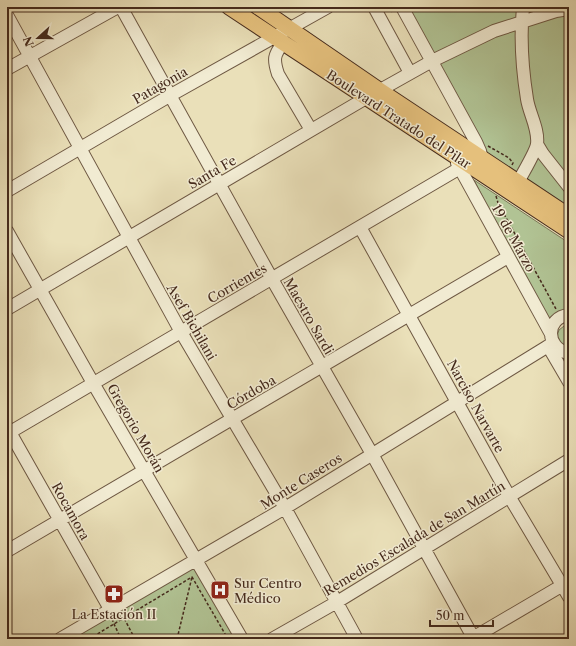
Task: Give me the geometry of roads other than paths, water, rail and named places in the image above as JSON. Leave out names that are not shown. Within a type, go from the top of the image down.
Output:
[{"type":"main road","name":"Boulevard Tratado del Pilar","points":[[229,7],[366,98],[415,122],[472,166]]},
{"type":"main road","name":"Boulevard Tratado del Pilar","points":[[258,7],[379,90],[453,155],[569,216]]},
{"type":"main road","name":"Boulevard Tratado del Pilar","points":[[515,188],[569,231]]},
{"type":"street","points":[[7,69],[120,7]]},
{"type":"street","name":"Maestro Sardi","points":[[120,7],[171,95],[272,279],[372,454],[473,639]]},
{"type":"street","name":"Patagonia","points":[[7,191],[171,95],[278,40],[289,29],[328,7]]},
{"type":"street","points":[[374,7],[410,73]]},
{"type":"street","name":"19 de Marzo","points":[[402,7],[476,142],[480,151],[472,166],[508,257],[551,341],[569,382]]},
{"type":"street","points":[[523,7],[522,65],[527,101],[536,130],[537,144],[569,187]]},
{"type":"street","name":"Santa Fe","points":[[7,309],[379,90],[432,61],[494,31],[556,11],[569,9]]},
{"type":"street","name":"Asef Bichilani","points":[[7,15],[181,332],[284,508],[357,639]]},
{"type":"street","points":[[278,40],[275,65],[278,74],[311,130]]},
{"type":"street","points":[[515,188],[537,144]]},
{"type":"street","name":"Corrientes","points":[[8,431],[94,384],[360,227],[472,166]]},
{"type":"street","name":"Narciso Narvarte","points":[[360,227],[509,496],[566,583],[569,597]]},
{"type":"street","name":"Gregorio Morán","points":[[7,231],[242,639]]},
{"type":"street","name":"Córdoba","points":[[7,551],[508,257]]},
{"type":"street","points":[[569,315],[562,316],[555,322],[552,327],[551,341],[557,348],[562,351],[569,352]]},
{"type":"street","name":"Monte Caseros","points":[[60,639],[284,508],[458,402],[551,341]]},
{"type":"street","name":"Rocamora","points":[[8,431],[110,609]]},
{"type":"street","name":"Remedios Escalada de San Martín","points":[[272,639],[336,602],[569,460]]},
{"type":"street","points":[[473,639],[566,583]]},
{"type":"place","name":"Sur Centro Médico","points":[[220,590]]},
{"type":"place","name":"La Estación II","points":[[114,594]]}]
